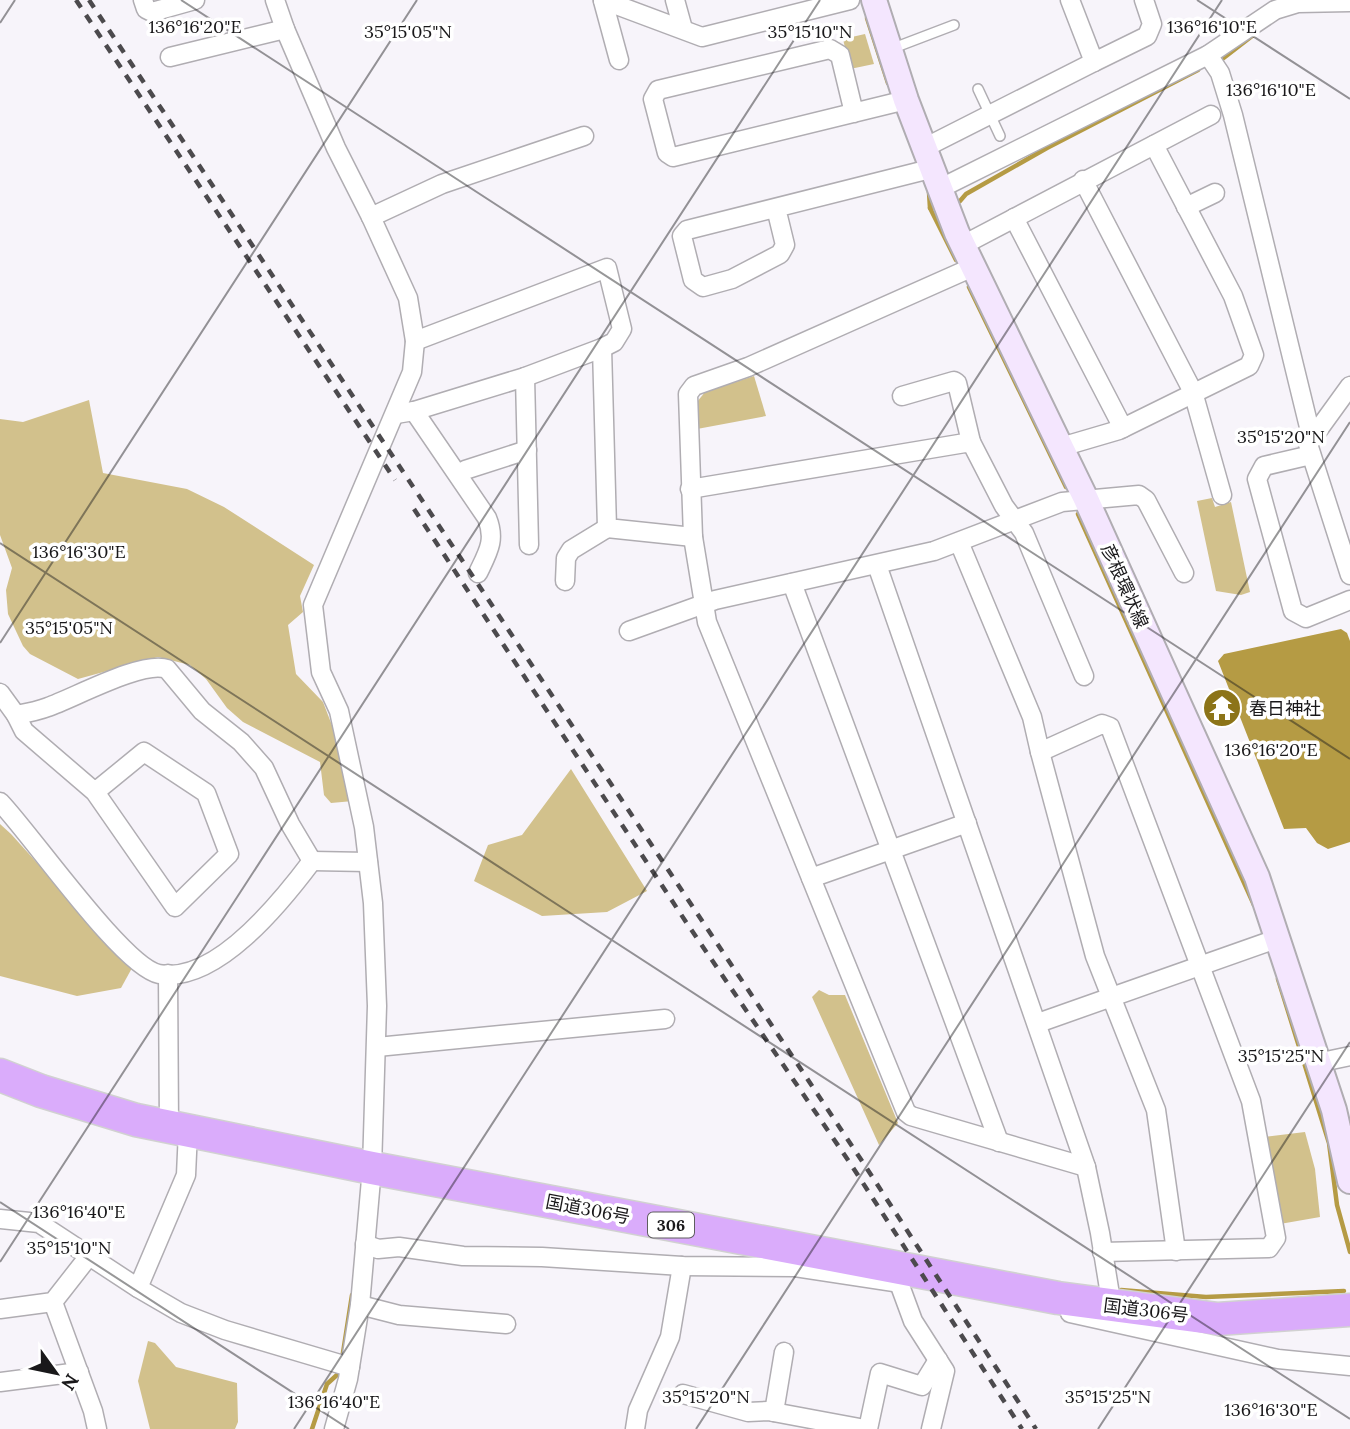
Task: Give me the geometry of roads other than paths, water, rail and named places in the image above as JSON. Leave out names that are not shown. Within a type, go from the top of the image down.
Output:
[{"type":"highway","name":"国道306号","points":[[0,1075],[41,1091],[136,1120],[179,1129],[372,1168],[1112,1307],[1218,1319],[1350,1310]]},
{"type":"main road","name":"彦根環状線","points":[[874,0],[906,100],[964,248],[1086,499],[1257,877],[1279,938],[1317,1063],[1339,1108],[1349,1168]]},
{"type":"street","points":[[143,0],[146,9],[152,12],[195,0]]},
{"type":"street","points":[[275,0],[336,148],[372,217],[408,298],[415,341],[405,412],[340,538],[313,605],[321,672],[339,711],[355,779],[368,862],[373,903],[377,1047],[372,1168],[360,1304],[344,1365],[334,1429]]},
{"type":"street","points":[[675,0],[682,29]]},
{"type":"street","points":[[603,1],[702,37],[825,3],[850,0]]},
{"type":"street","points":[[1070,0],[1094,62]]},
{"type":"street","points":[[603,1],[619,60]]},
{"type":"street","points":[[776,208],[785,245],[780,254],[732,279],[703,287],[692,280],[682,236],[687,230],[776,208],[936,176],[1208,55],[1275,10],[1298,3],[1350,2]]},
{"type":"street","points":[[936,176],[989,115],[1147,36],[1152,24],[1150,3]]},
{"type":"street","points":[[170,57],[285,29]]},
{"type":"street","points":[[854,113],[840,55],[830,48],[659,90],[653,99],[667,153],[673,157],[854,113],[906,100]]},
{"type":"street","points":[[1208,55],[1220,73],[1233,114],[1309,427],[1316,432]]},
{"type":"street","points":[[1086,1167],[906,1112],[707,622],[693,537],[688,394],[694,386],[748,366],[1083,180],[1211,115]]},
{"type":"street","points":[[372,217],[442,184],[584,136]]},
{"type":"street","points":[[1061,447],[1123,428],[1193,391],[1249,366],[1254,355],[1233,296],[1154,145]]},
{"type":"street","points":[[1083,180],[1193,391],[1222,495]]},
{"type":"street","points":[[1186,207],[1215,193]]},
{"type":"street","points":[[1014,218],[1123,428]]},
{"type":"street","points":[[405,412],[525,376],[602,348],[614,342],[622,329],[607,268],[415,341]]},
{"type":"street","points":[[602,348],[607,528]]},
{"type":"street","points":[[525,376],[529,545]]},
{"type":"street","points":[[902,396],[954,381],[957,383],[971,442],[1004,506],[1024,533],[1084,676]]},
{"type":"street","points":[[1350,386],[1308,444],[1350,575]]},
{"type":"street","points":[[405,412],[487,518],[493,532],[491,545],[478,573]]},
{"type":"street","points":[[690,489],[971,442]]},
{"type":"street","points":[[465,470],[527,450]]},
{"type":"street","points":[[1311,455],[1264,466],[1257,479],[1293,611],[1306,618],[1350,600]]},
{"type":"street","points":[[629,631],[715,600],[933,551],[1062,502],[1086,499],[1139,495],[1146,500],[1184,573]]},
{"type":"street","points":[[565,581],[566,558],[571,550],[607,528],[693,537]]},
{"type":"street","points":[[959,542],[1032,717],[1095,956],[1156,1110],[1176,1251]]},
{"type":"street","points":[[877,565],[1086,1167],[1112,1307]]},
{"type":"street","points":[[792,583],[999,1142]]},
{"type":"street","points":[[16,715],[49,707],[115,679],[153,668],[167,669],[202,711],[241,742],[264,768],[290,824],[312,861]]},
{"type":"street","points":[[0,693],[24,731],[95,792],[175,906],[229,854],[206,793],[144,751],[95,792]]},
{"type":"street","points":[[1040,752],[1102,724],[1110,727],[1251,1101],[1276,1238],[1269,1248],[1102,1252]]},
{"type":"street","points":[[0,802],[105,930],[132,958],[157,974],[181,974],[203,966],[258,927],[285,898],[312,861]]},
{"type":"street","points":[[811,878],[967,822]]},
{"type":"street","points":[[312,861],[368,862]]},
{"type":"street","points":[[1038,1023],[1279,938]]},
{"type":"street","points":[[138,1288],[186,1175],[179,1129],[168,974]]},
{"type":"street","points":[[377,1047],[665,1019]]},
{"type":"street","points":[[1317,1063],[1350,1056]]},
{"type":"street","points":[[0,1219],[39,1223],[181,1313],[344,1365]]},
{"type":"street","points":[[365,1244],[378,1249],[399,1247],[463,1256],[542,1257],[682,1266],[795,1267],[988,1295],[1278,1359],[1350,1366]]},
{"type":"street","points":[[0,1309],[53,1301],[89,1256]]},
{"type":"street","points":[[635,1429],[638,1410],[670,1337],[682,1266]]},
{"type":"street","points":[[899,1283],[913,1321],[945,1371],[931,1429]]},
{"type":"street","points":[[53,1301],[97,1429]]},
{"type":"street","points":[[360,1304],[399,1315],[506,1324]]},
{"type":"street","points":[[774,1412],[784,1352]]},
{"type":"street","points":[[683,1394],[748,1412],[774,1412],[866,1429],[880,1373],[922,1386],[938,1360]]},
{"type":"street","points":[[0,1382],[79,1372]]},
{"type":"lane","points":[[889,50],[954,24]]},
{"type":"lane","points":[[978,89],[1000,136]]},
{"type":"waterway","points":[[867,18],[888,83]]},
{"type":"waterway","points":[[1221,60],[1256,33]]},
{"type":"waterway","points":[[960,201],[966,194],[1047,148],[1198,70]]},
{"type":"waterway","points":[[929,192],[930,208]]},
{"type":"waterway","points":[[935,207],[930,208],[956,260]]},
{"type":"waterway","points":[[969,287],[1066,487]]},
{"type":"waterway","points":[[1078,514],[1254,905]]},
{"type":"waterway","points":[[1278,979],[1329,1143],[1337,1205],[1350,1252]]},
{"type":"waterway","points":[[1121,1290],[1206,1297],[1344,1291]]},
{"type":"waterway","points":[[342,1359],[352,1295]]},
{"type":"waterway","points":[[312,1429],[327,1384],[338,1374],[340,1368]]},
{"type":"railway","points":[[76,0],[395,480]]},
{"type":"railway","points":[[89,0],[862,1161],[1036,1429]]},
{"type":"railway","points":[[414,509],[686,922],[850,1163],[1022,1429]]},
{"type":"place","name":"春日神社","points":[[1222,708]]}]
